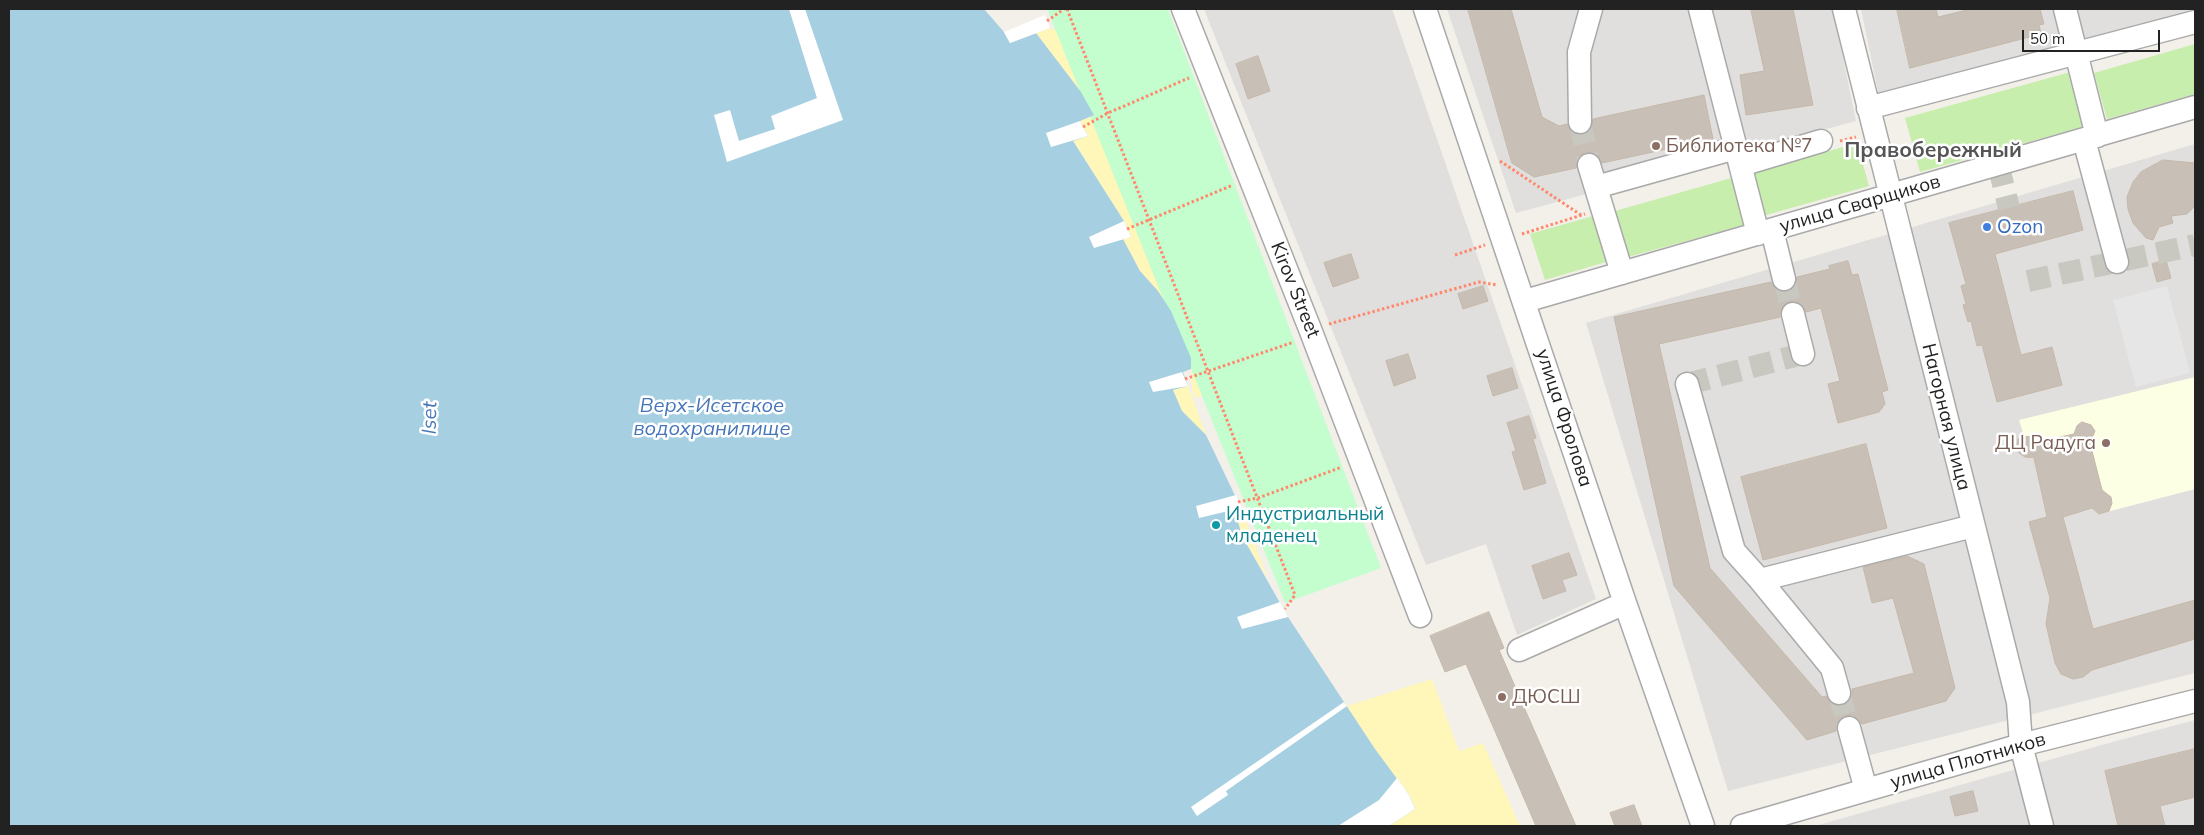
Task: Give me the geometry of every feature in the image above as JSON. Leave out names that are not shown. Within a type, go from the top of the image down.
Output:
[{"type":"street","name":"Kirov Street","points":[[1183,9],[1306,334],[1420,616]]},
{"type":"street","name":"улица Фролова","points":[[1425,9],[1703,826]]},
{"type":"street","points":[[1580,122],[1579,52],[1591,9]]},
{"type":"street","points":[[1700,9],[1739,156],[1765,232],[1784,279]]},
{"type":"street","name":"Нагорная улица","points":[[1844,9],[2018,702],[2021,745],[2042,826]]},
{"type":"street","points":[[2065,9],[2076,53],[2090,138],[2117,262]]},
{"type":"street","points":[[1868,108],[2195,22]]},
{"type":"street","name":"улица Сварщиков","points":[[1525,302],[2195,107]]},
{"type":"street","points":[[1596,187],[1739,156],[1821,141]]},
{"type":"street","points":[[1589,165],[1622,274]]},
{"type":"street","points":[[1793,314],[1803,354]]},
{"type":"street","points":[[1687,384],[1734,551],[1832,668],[1839,693]]},
{"type":"street","points":[[1760,580],[1973,526]]},
{"type":"street","points":[[1519,650],[1626,603]]},
{"type":"street","name":"улица Плотников","points":[[1742,826],[2021,745],[2195,701]]},
{"type":"street","points":[[1849,728],[1866,790]]},
{"type":"path","points":[[1047,21],[1066,9],[1295,595],[1285,610]]},
{"type":"path","points":[[1083,127],[1108,113],[1190,77]]},
{"type":"path","points":[[1500,162],[1581,216]]},
{"type":"path","points":[[1128,229],[1240,182]]},
{"type":"path","points":[[1455,255],[1504,239]]},
{"type":"path","points":[[1186,379],[1209,372],[1306,334],[1414,300],[1480,282],[1494,283],[1525,302]]},
{"type":"path","points":[[1238,502],[1258,498],[1349,464]]},
{"type":"shaded area","points":[[1204,9],[1392,9],[1596,599],[1517,635],[1486,544],[1426,565]]},
{"type":"shaded area","points":[[1447,9],[1833,9],[1856,121],[1516,213]]},
{"type":"shaded area","points":[[1861,9],[2195,9],[2195,24],[1882,111]]},
{"type":"shaded area","points":[[2195,144],[2195,673],[1728,791],[1586,323]]},
{"type":"shaded area","points":[[2167,286],[2190,373],[2136,387],[2113,300]]},
{"type":"shaded area","name":"ДЦ Радуга","points":[[2195,377],[2195,489],[2099,514],[2092,508],[2063,517],[2047,517],[2034,459],[2019,453],[2017,447],[2018,439],[2024,436],[2019,420]]},
{"type":"shaded area","points":[[2195,720],[2195,826],[1815,826],[2116,741]]},
{"type":"green space","points":[[1047,9],[1168,9],[1381,568],[1285,603]]},
{"type":"green space","points":[[2195,44],[2195,94],[2107,119],[2094,73]]},
{"type":"green space","points":[[2074,71],[2089,125],[1920,172],[1905,118]]},
{"type":"green space","points":[[1857,143],[1869,186],[1763,216],[1751,173]]},
{"type":"green space","points":[[1735,177],[1748,224],[1628,257],[1615,211]]},
{"type":"green space","points":[[1600,214],[1610,250],[1606,262],[1545,280],[1530,234]]},
{"type":"sand","points":[[1050,28],[1073,38],[1214,392],[1195,398],[1192,390],[1191,358],[1158,291],[1140,271],[1123,239],[1124,221],[1073,140],[1080,121],[1094,116],[1081,92],[1036,33]]},
{"type":"sand","points":[[1188,386],[1206,435],[1182,411],[1173,389]]},
{"type":"sand","points":[[1241,508],[1268,579],[1242,536],[1235,510]]},
{"type":"sand","points":[[1432,679],[1459,751],[1483,743],[1520,826],[1389,826],[1415,808],[1409,795],[1375,749],[1347,706]]},
{"type":"water","name":"Верх-Исетское водохранилище","points":[[9,9],[984,9],[1004,32],[1010,43],[1036,33],[1081,92],[1094,115],[1080,121],[1088,136],[1073,141],[1124,221],[1131,237],[1123,239],[1140,271],[1158,291],[1171,311],[1191,358],[1191,369],[1183,372],[1188,386],[1173,390],[1182,411],[1206,435],[1241,508],[1235,511],[1242,536],[1288,617],[1375,749],[1409,795],[1415,809],[1389,826],[9,826]]},
{"type":"pier","points":[[789,9],[805,9],[843,120],[727,162],[714,115],[730,110],[739,141],[775,129],[771,116],[817,98]]},
{"type":"pier","points":[[1045,15],[1050,28],[1010,43],[1004,32]]},
{"type":"pier","points":[[1080,121],[1088,136],[1051,147],[1046,133]]},
{"type":"pier","points":[[1124,221],[1131,237],[1094,248],[1089,237]]},
{"type":"pier","points":[[1182,372],[1188,386],[1153,392],[1149,382]]},
{"type":"pier","points":[[1236,495],[1241,508],[1199,518],[1196,506]]},
{"type":"pier","points":[[1280,602],[1288,617],[1242,629],[1237,617]]},
{"type":"pier","points":[[1344,702],[1347,706],[1226,791],[1228,795],[1197,816],[1191,807]]},
{"type":"pier","points":[[1397,778],[1409,795],[1415,809],[1389,826],[1338,826],[1379,800]]},
{"type":"building","points":[[1468,9],[1511,9],[1542,117],[1559,126],[1567,124],[1573,133],[1581,135],[1591,129],[1593,119],[1704,95],[1713,139],[1602,163],[1598,155],[1586,152],[1579,156],[1576,168],[1534,177],[1512,163]]},
{"type":"building","points":[[1751,9],[1793,9],[1813,105],[1746,115],[1740,75],[1764,71]]},
{"type":"building","points":[[1897,9],[1936,9],[1938,17],[1971,9],[2040,9],[2044,24],[2039,25],[2041,34],[1910,68]]},
{"type":"building","points":[[1258,56],[1270,91],[1248,99],[1236,64]]},
{"type":"building","points":[[2163,160],[2195,163],[2195,206],[2187,214],[2171,216],[2173,223],[2159,227],[2153,240],[2146,238],[2133,223],[2128,209],[2127,197],[2133,182],[2141,172]]},
{"type":"building","points":[[2073,191],[2083,230],[1995,254],[2021,355],[2052,347],[2062,385],[1997,402],[1982,345],[1977,346],[1971,321],[1968,322],[1963,305],[1966,304],[1961,286],[1966,284],[1949,223]]},
{"type":"building","points":[[1351,254],[1359,278],[1333,287],[1324,263]]},
{"type":"building","points":[[2166,260],[2171,278],[2157,282],[2152,264]]},
{"type":"building","points":[[1848,261],[1852,275],[1858,274],[1888,390],[1882,392],[1885,404],[1879,412],[1838,423],[1828,384],[1840,381],[1821,308],[1806,312],[1802,305],[1790,301],[1780,311],[1780,317],[1659,344],[1710,568],[1822,697],[1826,696],[1830,703],[1842,706],[1849,702],[1852,696],[1852,689],[1914,673],[1893,598],[1872,603],[1863,567],[1907,556],[1924,564],[1955,688],[1946,701],[1862,724],[1853,715],[1845,716],[1836,724],[1836,731],[1807,740],[1674,586],[1614,317],[1771,282],[1775,288],[1787,292],[1793,288],[1797,277],[1830,269],[1829,266]]},
{"type":"building","points":[[1483,286],[1488,301],[1463,309],[1458,294]]},
{"type":"building","points":[[1408,354],[1416,378],[1394,386],[1386,361]]},
{"type":"building","points":[[1512,368],[1518,388],[1493,396],[1487,376]]},
{"type":"building","points":[[1529,416],[1536,438],[1533,439],[1546,483],[1524,490],[1512,452],[1516,451],[1507,423]]},
{"type":"building","points":[[2082,422],[2091,425],[2095,431],[2090,443],[2102,490],[2111,497],[2112,503],[2109,511],[2099,514],[2092,508],[2063,517],[2093,629],[2195,600],[2195,639],[2092,670],[2083,677],[2073,679],[2061,674],[2055,663],[2046,624],[2050,598],[2029,522],[2047,517],[2034,458],[2025,457],[2019,453],[2017,447],[2018,439],[2024,436],[2031,437],[2036,442],[2074,434],[2077,426]]},
{"type":"building","points":[[1866,444],[1887,528],[1763,560],[1741,477]]},
{"type":"building","points":[[1569,553],[1577,575],[1562,580],[1566,591],[1543,599],[1532,566]]},
{"type":"building","points":[[1489,612],[1504,648],[1499,650],[1576,826],[1536,826],[1466,664],[1445,672],[1430,636]]},
{"type":"building","points":[[2195,749],[2195,797],[2160,806],[2165,826],[2118,826],[2105,771]]},
{"type":"building","points":[[1973,791],[1978,811],[1955,816],[1950,797]]},
{"type":"building","points":[[1634,805],[1642,826],[1615,826],[1610,813]]},
{"type":"tunnel","points":[[1580,122],[1589,165]]},
{"type":"tunnel","points":[[1998,164],[2009,208]]},
{"type":"tunnel","points":[[2028,281],[2195,245]]},
{"type":"tunnel","points":[[1784,279],[1793,314]]},
{"type":"tunnel","points":[[1687,384],[1803,354]]},
{"type":"tunnel","points":[[1839,693],[1849,728]]},
{"type":"place","name":"Библиотека №7","points":[[1656,146]]},
{"type":"place","name":"Ozon","points":[[1987,227]]},
{"type":"place","name":"ДЦ Радуга","points":[[2106,443]]},
{"type":"place","name":"Индустриальный младенец","points":[[1216,525]]},
{"type":"place","name":"ДЮСШ","points":[[1502,697]]},
{"type":"district","name":"Правобережный","points":[[1933,151]]},
{"type":"water label","name":"Iset","points":[[430,418]]}]
